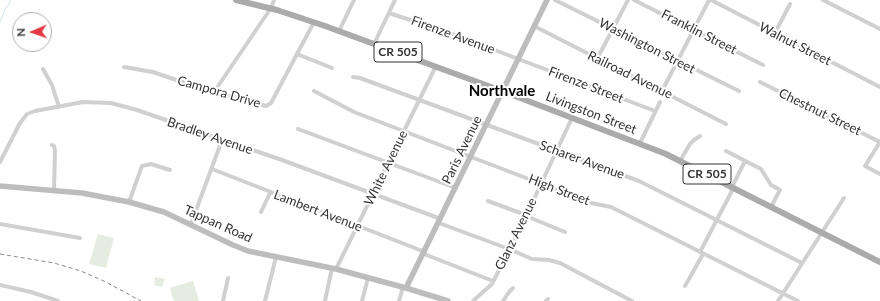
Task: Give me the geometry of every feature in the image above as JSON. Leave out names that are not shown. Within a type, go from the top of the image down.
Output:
[{"type":"main road","name":"Livingston Street","points":[[236,0],[271,8],[340,31],[640,143],[680,160],[880,262]]},
{"type":"street","points":[[214,92],[271,8],[274,0]]},
{"type":"street","points":[[340,31],[354,0]]},
{"type":"street","points":[[374,44],[395,0]]},
{"type":"street","name":"Paris Avenue","points":[[399,301],[404,288],[440,221],[547,0]]},
{"type":"street","name":"Washington Street","points":[[556,0],[677,62],[739,91]]},
{"type":"street","points":[[597,59],[628,0]]},
{"type":"street","name":"Franklin Street","points":[[634,0],[763,65]]},
{"type":"street","points":[[662,91],[710,0]]},
{"type":"street","name":"Walnut Street","points":[[710,0],[880,86]]},
{"type":"street","points":[[823,0],[880,29]]},
{"type":"street","points":[[775,33],[790,4]]},
{"type":"street","name":"Firenze Avenue","points":[[389,13],[450,33],[518,59]]},
{"type":"street","name":"Campora Drive","points":[[124,67],[153,72],[214,92],[264,106],[271,106],[314,22]]},
{"type":"street","name":"Railroad Avenue","points":[[534,26],[726,124]]},
{"type":"street","points":[[297,54],[332,68]]},
{"type":"street","name":"Firenze Street","points":[[518,59],[655,111]]},
{"type":"street","name":"White Avenue","points":[[325,301],[334,269],[358,226],[436,66]]},
{"type":"street","points":[[43,70],[52,85],[59,107]]},
{"type":"street","name":"Scharer Avenue","points":[[353,77],[360,78],[419,99],[639,181],[802,263]]},
{"type":"street","name":"Chestnut Street","points":[[760,82],[880,142]]},
{"type":"street","name":"High Street","points":[[314,91],[354,112],[591,203],[611,207],[798,301]]},
{"type":"street","name":"Bradley Avenue","points":[[0,162],[2,151],[27,114],[82,102],[111,103],[136,110],[295,165],[373,194],[532,259],[558,262],[632,301]]},
{"type":"street","points":[[640,143],[660,102]]},
{"type":"street","name":"Glanz Avenue","points":[[473,301],[492,284],[572,118]]},
{"type":"street","points":[[298,129],[456,188]]},
{"type":"street","points":[[680,160],[690,144],[700,136]]},
{"type":"street","points":[[191,224],[222,140]]},
{"type":"street","points":[[880,142],[865,166],[880,174]]},
{"type":"street","points":[[52,145],[55,151],[54,190]]},
{"type":"street","points":[[726,151],[761,169],[771,185],[780,190],[771,207]]},
{"type":"street","points":[[685,286],[745,161]]},
{"type":"street","points":[[129,202],[142,166],[151,164],[170,170]]},
{"type":"street","name":"Lambert Avenue","points":[[212,169],[493,281]]},
{"type":"street","name":"Tappan Road","points":[[0,186],[100,195],[129,202],[164,212],[243,249],[334,269],[404,288],[438,300],[448,301]]},
{"type":"street","points":[[261,212],[270,193]]},
{"type":"street","points":[[778,301],[844,198]]},
{"type":"street","points":[[488,201],[526,215],[565,232]]},
{"type":"street","points":[[0,224],[80,238]]},
{"type":"street","points":[[265,301],[276,257]]},
{"type":"street","points":[[223,301],[228,278]]},
{"type":"street","points":[[362,301],[368,278]]},
{"type":"street","points":[[0,285],[31,292],[58,301]]},
{"type":"street","points":[[503,301],[513,288]]},
{"type":"shaded area","points":[[98,234],[114,238],[106,268],[89,264]]},
{"type":"shaded area","points":[[155,277],[165,279],[162,287],[154,285]]},
{"type":"shaded area","points":[[193,281],[199,301],[175,301],[173,299],[170,288]]},
{"type":"waterway","points":[[0,22],[11,0]]},
{"type":"railway","points":[[0,254],[54,263],[81,271],[106,282],[141,301]]},
{"type":"district","name":"Northvale","points":[[502,91]]}]
